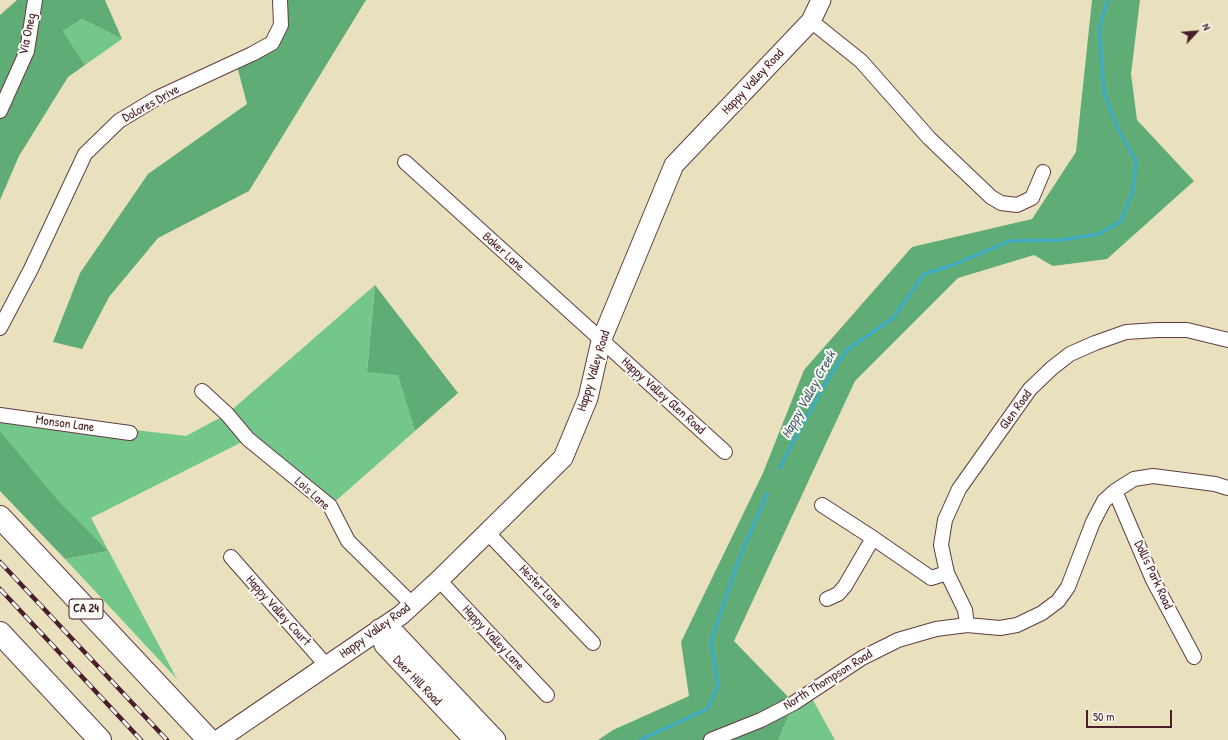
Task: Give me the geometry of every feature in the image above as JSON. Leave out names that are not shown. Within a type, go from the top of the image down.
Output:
[{"type":"highway","name":"CA 24","points":[[0,517],[208,740]]},
{"type":"highway","points":[[0,633],[100,740]]},
{"type":"street","name":"Via Oneg","points":[[0,111],[27,51],[35,0]]},
{"type":"street","name":"Dolores Drive","points":[[0,328],[31,270],[85,154],[119,121],[157,98],[252,54],[272,43],[281,25],[280,0]]},
{"type":"street","name":"Happy Valley Road","points":[[218,740],[326,665],[388,631],[400,615],[439,580],[563,458],[588,398],[601,341],[674,165],[811,21],[821,0]]},
{"type":"street","points":[[811,21],[861,60],[930,138],[991,197],[1001,203],[1017,205],[1032,198],[1043,172]]},
{"type":"street","name":"Baker Lane","points":[[405,162],[601,341]]},
{"type":"street","name":"Glen Road","points":[[967,624],[965,610],[947,572],[941,545],[945,520],[959,489],[1030,389],[1052,368],[1070,354],[1126,332],[1187,330],[1228,340]]},
{"type":"street","name":"Happy Valley Glen Road","points":[[601,341],[725,452]]},
{"type":"street","name":"Lois Lane","points":[[202,391],[227,414],[248,439],[330,506],[348,541],[412,604]]},
{"type":"street","name":"Monson Lane","points":[[0,415],[130,433]]},
{"type":"street","name":"North Thompson Road","points":[[711,740],[761,720],[794,703],[862,658],[898,640],[936,629],[967,624],[1000,628],[1017,625],[1042,612],[1058,600],[1068,587],[1093,522],[1104,501],[1115,491],[1134,479],[1153,476],[1215,484],[1228,488]]},
{"type":"street","name":"Dollis Park Road","points":[[1115,491],[1153,580],[1194,657]]},
{"type":"street","points":[[822,505],[931,578],[947,572]]},
{"type":"street","name":"Hester Lane","points":[[487,532],[593,642]]},
{"type":"street","points":[[827,599],[838,594],[845,586],[873,538]]},
{"type":"street","name":"Happy Valley Court","points":[[231,557],[326,665]]},
{"type":"street","name":"Happy Valley Lane","points":[[439,580],[547,695]]},
{"type":"street","name":"Deer Hill Road","points":[[474,740],[384,645],[388,631],[496,740]]},
{"type":"green space","points":[[17,0],[105,0],[122,39],[82,19],[63,31],[85,65],[68,77],[19,156],[0,200],[0,15]]},
{"type":"green space","points":[[280,0],[366,0],[249,191],[158,238],[109,297],[82,349],[53,342],[80,273],[148,174],[247,104],[236,62],[272,43]]},
{"type":"green space","points":[[1092,0],[1140,0],[1131,74],[1137,120],[1194,181],[1107,259],[1053,266],[1034,255],[958,278],[855,381],[734,641],[794,703],[778,740],[598,740],[613,730],[689,696],[681,642],[763,473],[804,370],[912,247],[1032,219],[1076,152]]},
{"type":"green space","points":[[82,19],[122,39],[85,65],[63,31]]},
{"type":"green space","points":[[375,285],[367,371],[398,374],[415,431],[330,506],[248,439],[91,518],[177,679],[65,559],[108,551],[58,500],[0,431],[0,414],[186,436],[227,414]]},
{"type":"green space","points":[[375,285],[458,393],[415,431],[398,375],[367,372]]},
{"type":"green space","points":[[0,431],[58,500],[108,551],[65,559],[0,491]]},
{"type":"green space","points":[[809,693],[835,740],[778,740],[794,703]]},
{"type":"waterway","name":"Happy Valley Creek","points":[[780,468],[831,374],[847,350],[893,318],[924,274],[950,266],[1010,241],[1060,240],[1099,234],[1121,221],[1133,191],[1136,161],[1117,127],[1104,92],[1099,28],[1108,0]]},
{"type":"waterway","name":"Happy Valley Creek","points":[[640,740],[707,709],[718,686],[711,641],[739,559],[767,494]]},
{"type":"railway","points":[[0,562],[167,740]]},
{"type":"railway","points":[[0,589],[141,740]]}]
